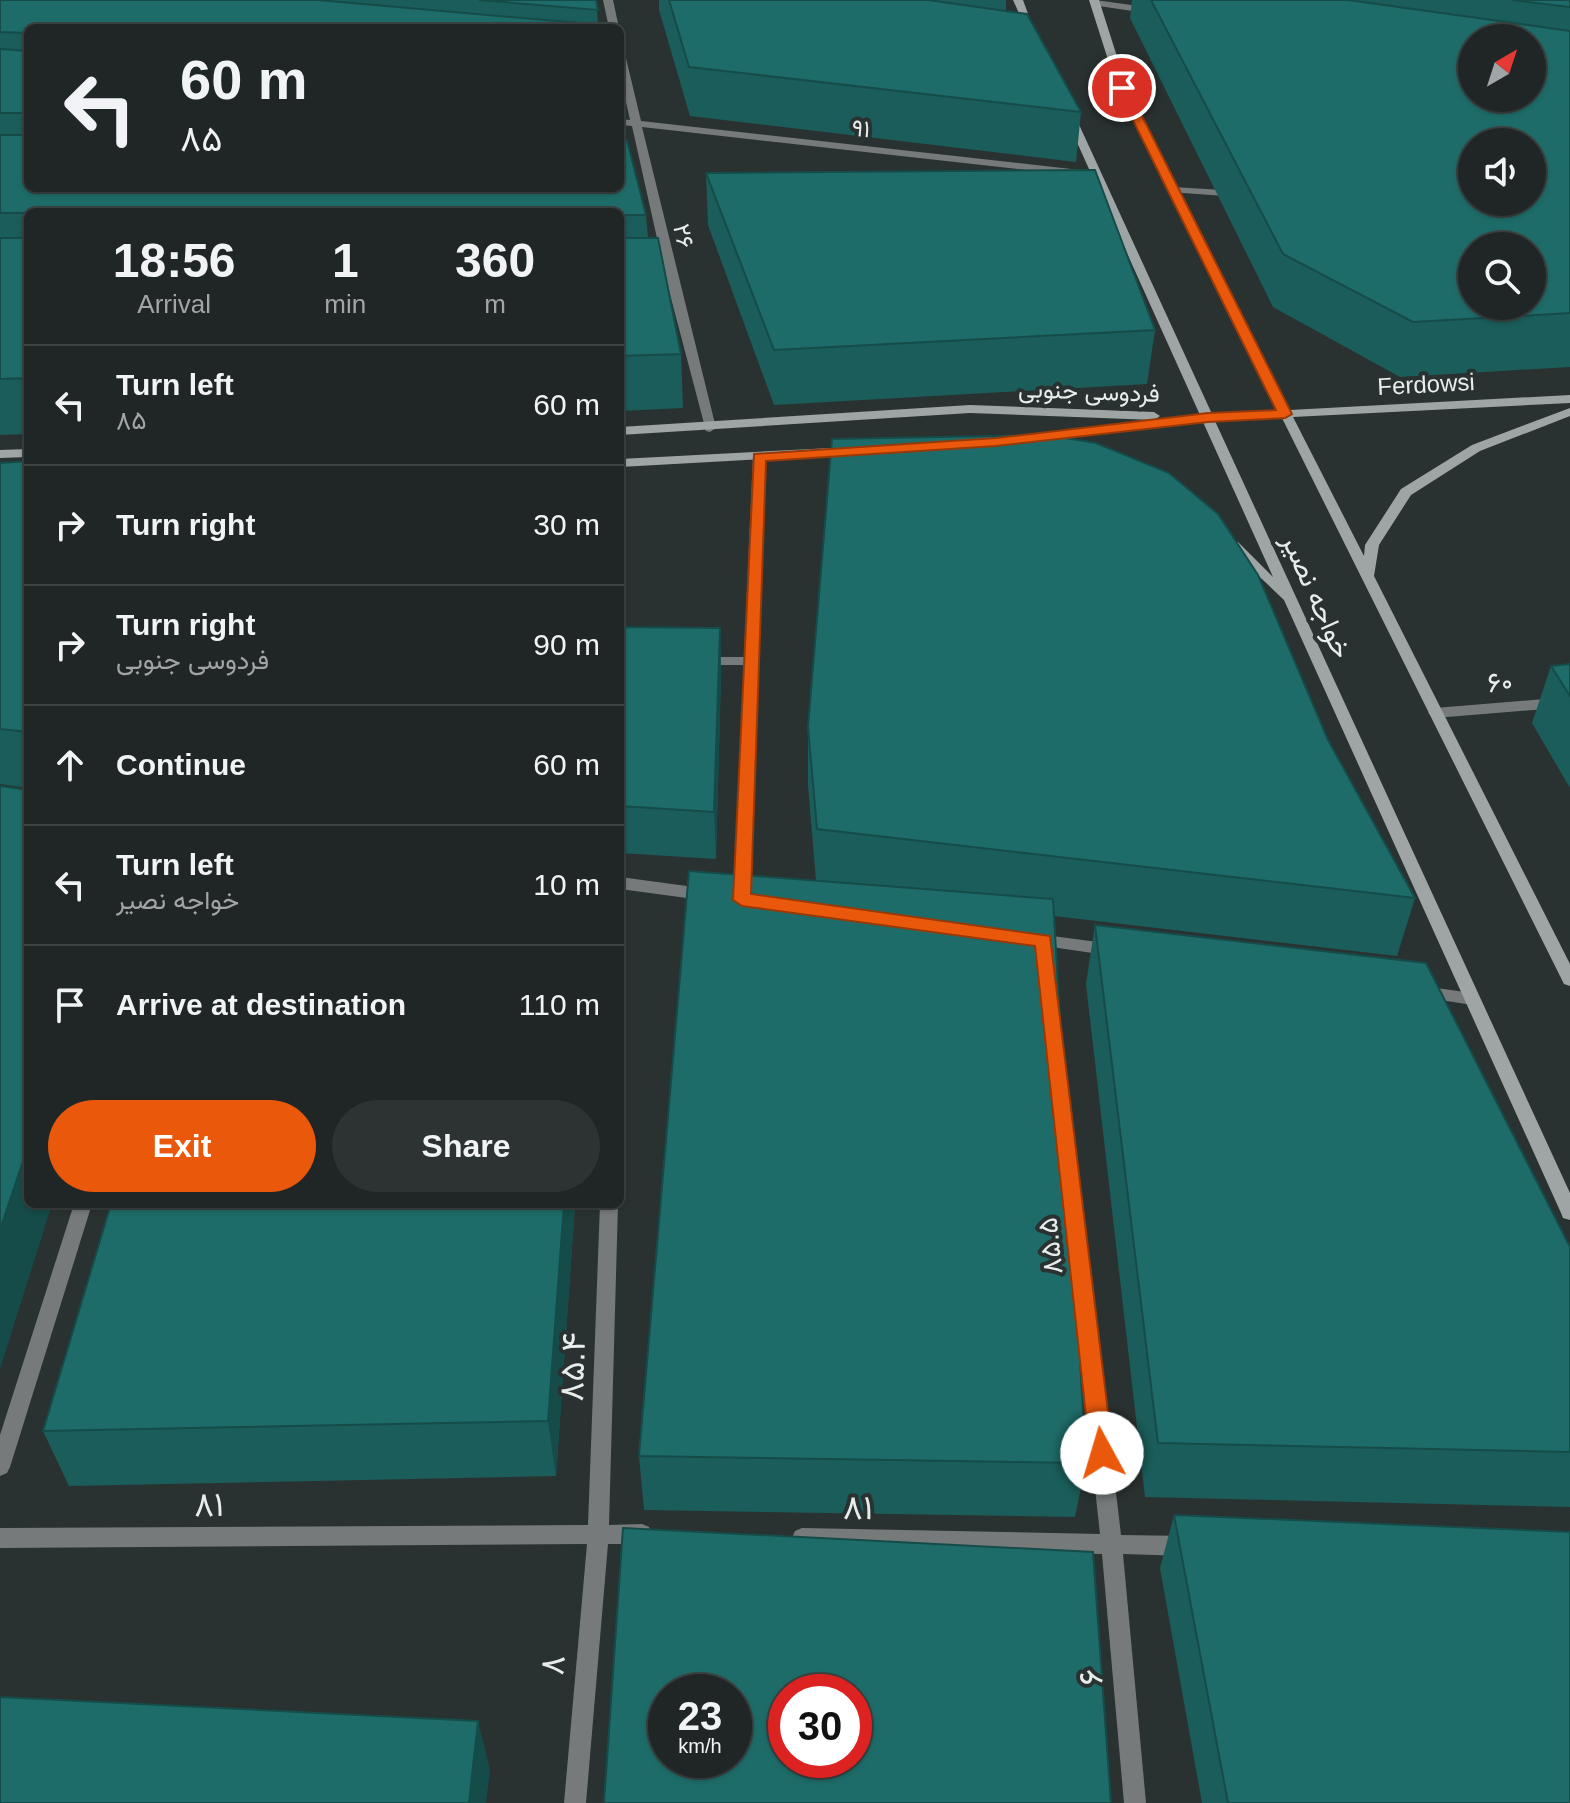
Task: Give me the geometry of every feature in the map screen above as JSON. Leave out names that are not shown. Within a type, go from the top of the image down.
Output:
[{"type":"main road","points":[[1018,0],[1041,51]]},
{"type":"main road","name":"خواجه نصیر","points":[[1095,1],[1122,88],[1570,980]]},
{"type":"main road","name":"خواجه نصیر","points":[[1066,106],[1570,1213]]},
{"type":"main road","name":"Ferdowsi","points":[[1208,418],[1570,399]]},
{"type":"main road","name":"فردوسی جنوبی","points":[[624,431],[710,428],[970,409],[1208,418]]},
{"type":"main road","points":[[1367,577],[1372,545],[1406,492],[1476,448],[1570,412]]},
{"type":"main road","name":"فردوسی جنوبی","points":[[1011,440],[1208,418]]},
{"type":"main road","points":[[624,463],[867,450]]},
{"type":"main road","points":[[0,454],[24,453]]},
{"type":"main road","points":[[1225,538],[1292,603]]},
{"type":"street","points":[[608,0],[613,24]]},
{"type":"street","points":[[1095,1],[1158,11]]},
{"type":"street","name":"۲۶","points":[[624,77],[710,428]]},
{"type":"street","name":"۹۱","points":[[624,122],[1097,175]]},
{"type":"street","points":[[635,183],[650,183]]},
{"type":"street","points":[[1173,190],[1251,195]]},
{"type":"street","points":[[659,283],[673,283]]},
{"type":"street","points":[[624,884],[749,901],[752,661],[759,457]]},
{"type":"street","points":[[678,662],[752,661]]},
{"type":"street","name":"۶۰","points":[[1435,713],[1570,702]]},
{"type":"street","points":[[1013,936],[1045,949],[1135,953]]},
{"type":"street","points":[[1410,991],[1472,999]]},
{"type":"street","name":"۸۵.۵","points":[[1064,1117],[1112,1546]]},
{"type":"street","points":[[0,1467],[82,1208]]},
{"type":"street","name":"۸۵.۴","points":[[598,1533],[609,1208]]},
{"type":"street","name":"۸","points":[[575,1803],[598,1533]]},
{"type":"street","name":"۸۱","points":[[0,1538],[660,1534]]},
{"type":"street","name":"۸۱","points":[[785,1538],[1207,1546]]},
{"type":"street","name":"۶","points":[[1112,1546],[1135,1803]]},
{"type":"building","points":[[0,0],[318,0],[591,24],[24,24],[24,33],[0,32]]},
{"type":"building","points":[[479,0],[596,0],[598,10]]},
{"type":"building","points":[[669,0],[928,0],[1027,14],[1081,112],[689,67]]},
{"type":"building","points":[[1151,0],[1348,0],[1520,24],[1458,24],[1458,112],[1546,112],[1546,28],[1570,31],[1570,313],[1546,314],[1546,232],[1458,232],[1458,319],[1413,322],[1283,254]]},
{"type":"building","points":[[1512,0],[1570,0],[1570,7]]},
{"type":"building","points":[[0,49],[24,51],[24,113],[0,113]]},
{"type":"building","points":[[0,135],[24,135],[24,192],[624,192],[624,140],[627,140],[646,215],[624,215],[624,208],[24,208],[24,213],[0,213]]},
{"type":"building","points":[[1095,170],[1155,330],[774,350],[706,173]]},
{"type":"building","points":[[0,238],[24,238],[24,378],[0,379]]},
{"type":"building","points":[[624,238],[658,238],[681,354],[624,356]]},
{"type":"building","points":[[1047,435],[1096,443],[1169,473],[1218,514],[1258,575],[1328,740],[1415,898],[817,829],[808,727],[832,439]]},
{"type":"building","points":[[24,461],[24,732],[0,729],[0,463]]},
{"type":"building","points":[[624,627],[720,628],[714,812],[624,806]]},
{"type":"building","points":[[1570,664],[1570,696],[1551,666]]},
{"type":"building","points":[[0,786],[24,789],[24,1158],[0,1230]]},
{"type":"building","points":[[689,871],[1053,899],[1086,1463],[639,1456]]},
{"type":"building","points":[[1095,925],[1426,963],[1570,1247],[1570,1452],[1158,1443]]},
{"type":"building","points":[[110,1208],[564,1208],[548,1421],[43,1431]]},
{"type":"building","points":[[1174,1515],[1570,1532],[1570,1803],[1228,1803]]},
{"type":"building","points":[[623,1528],[1093,1552],[1111,1803],[604,1803]]},
{"type":"building","points":[[0,1697],[478,1721],[469,1803],[0,1803]]},
{"type":"route","points":[[1102,1453],[1044,941],[742,900],[759,457],[996,442],[1208,418],[1285,414],[1122,88]]}]
